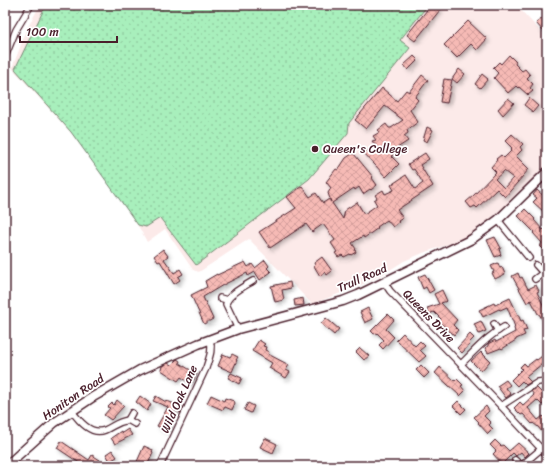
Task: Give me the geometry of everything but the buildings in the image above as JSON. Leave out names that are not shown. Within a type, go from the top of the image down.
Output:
[{"type":"street","points":[[5,57],[16,30],[31,5]]},
{"type":"street","name":"Trull Road","points":[[161,360],[238,329],[343,301],[358,295],[472,239],[498,220],[547,172]]},
{"type":"street","points":[[498,220],[529,258]]},
{"type":"street","points":[[536,265],[545,275],[536,279]]},
{"type":"street","points":[[238,329],[226,304],[227,300],[253,281]]},
{"type":"street","name":"Queens Drive","points":[[384,282],[390,291],[547,455]]},
{"type":"street","points":[[220,298],[227,300]]},
{"type":"street","points":[[494,324],[498,331]]},
{"type":"street","points":[[460,364],[472,354],[484,340],[504,327]]},
{"type":"street","name":"Wild Oak Lane","points":[[160,466],[206,368],[212,348],[210,340]]},
{"type":"street","name":"Honiton Road","points":[[6,466],[54,423],[115,384],[161,360]]},
{"type":"street","points":[[501,406],[538,382],[547,381]]},
{"type":"street","points":[[72,411],[88,428],[98,432],[103,431],[114,424],[128,420],[132,413]]},
{"type":"street","points":[[128,420],[135,424]]},
{"type":"street","points":[[514,460],[522,465],[541,449]]},
{"type":"shaded area","name":"Queen's College","points":[[40,5],[516,5],[547,38],[547,165],[510,202],[464,239],[404,261],[385,273],[359,286],[312,304],[249,239],[199,272],[193,270],[165,229],[147,242],[140,229],[108,182],[71,133],[12,68],[28,27]]},
{"type":"green space","points":[[46,5],[428,5],[400,40],[410,48],[349,123],[348,133],[309,179],[196,265],[160,218],[146,227],[138,225],[71,132],[15,69]]},
{"type":"place","name":"Queen's College","points":[[315,149]]}]
